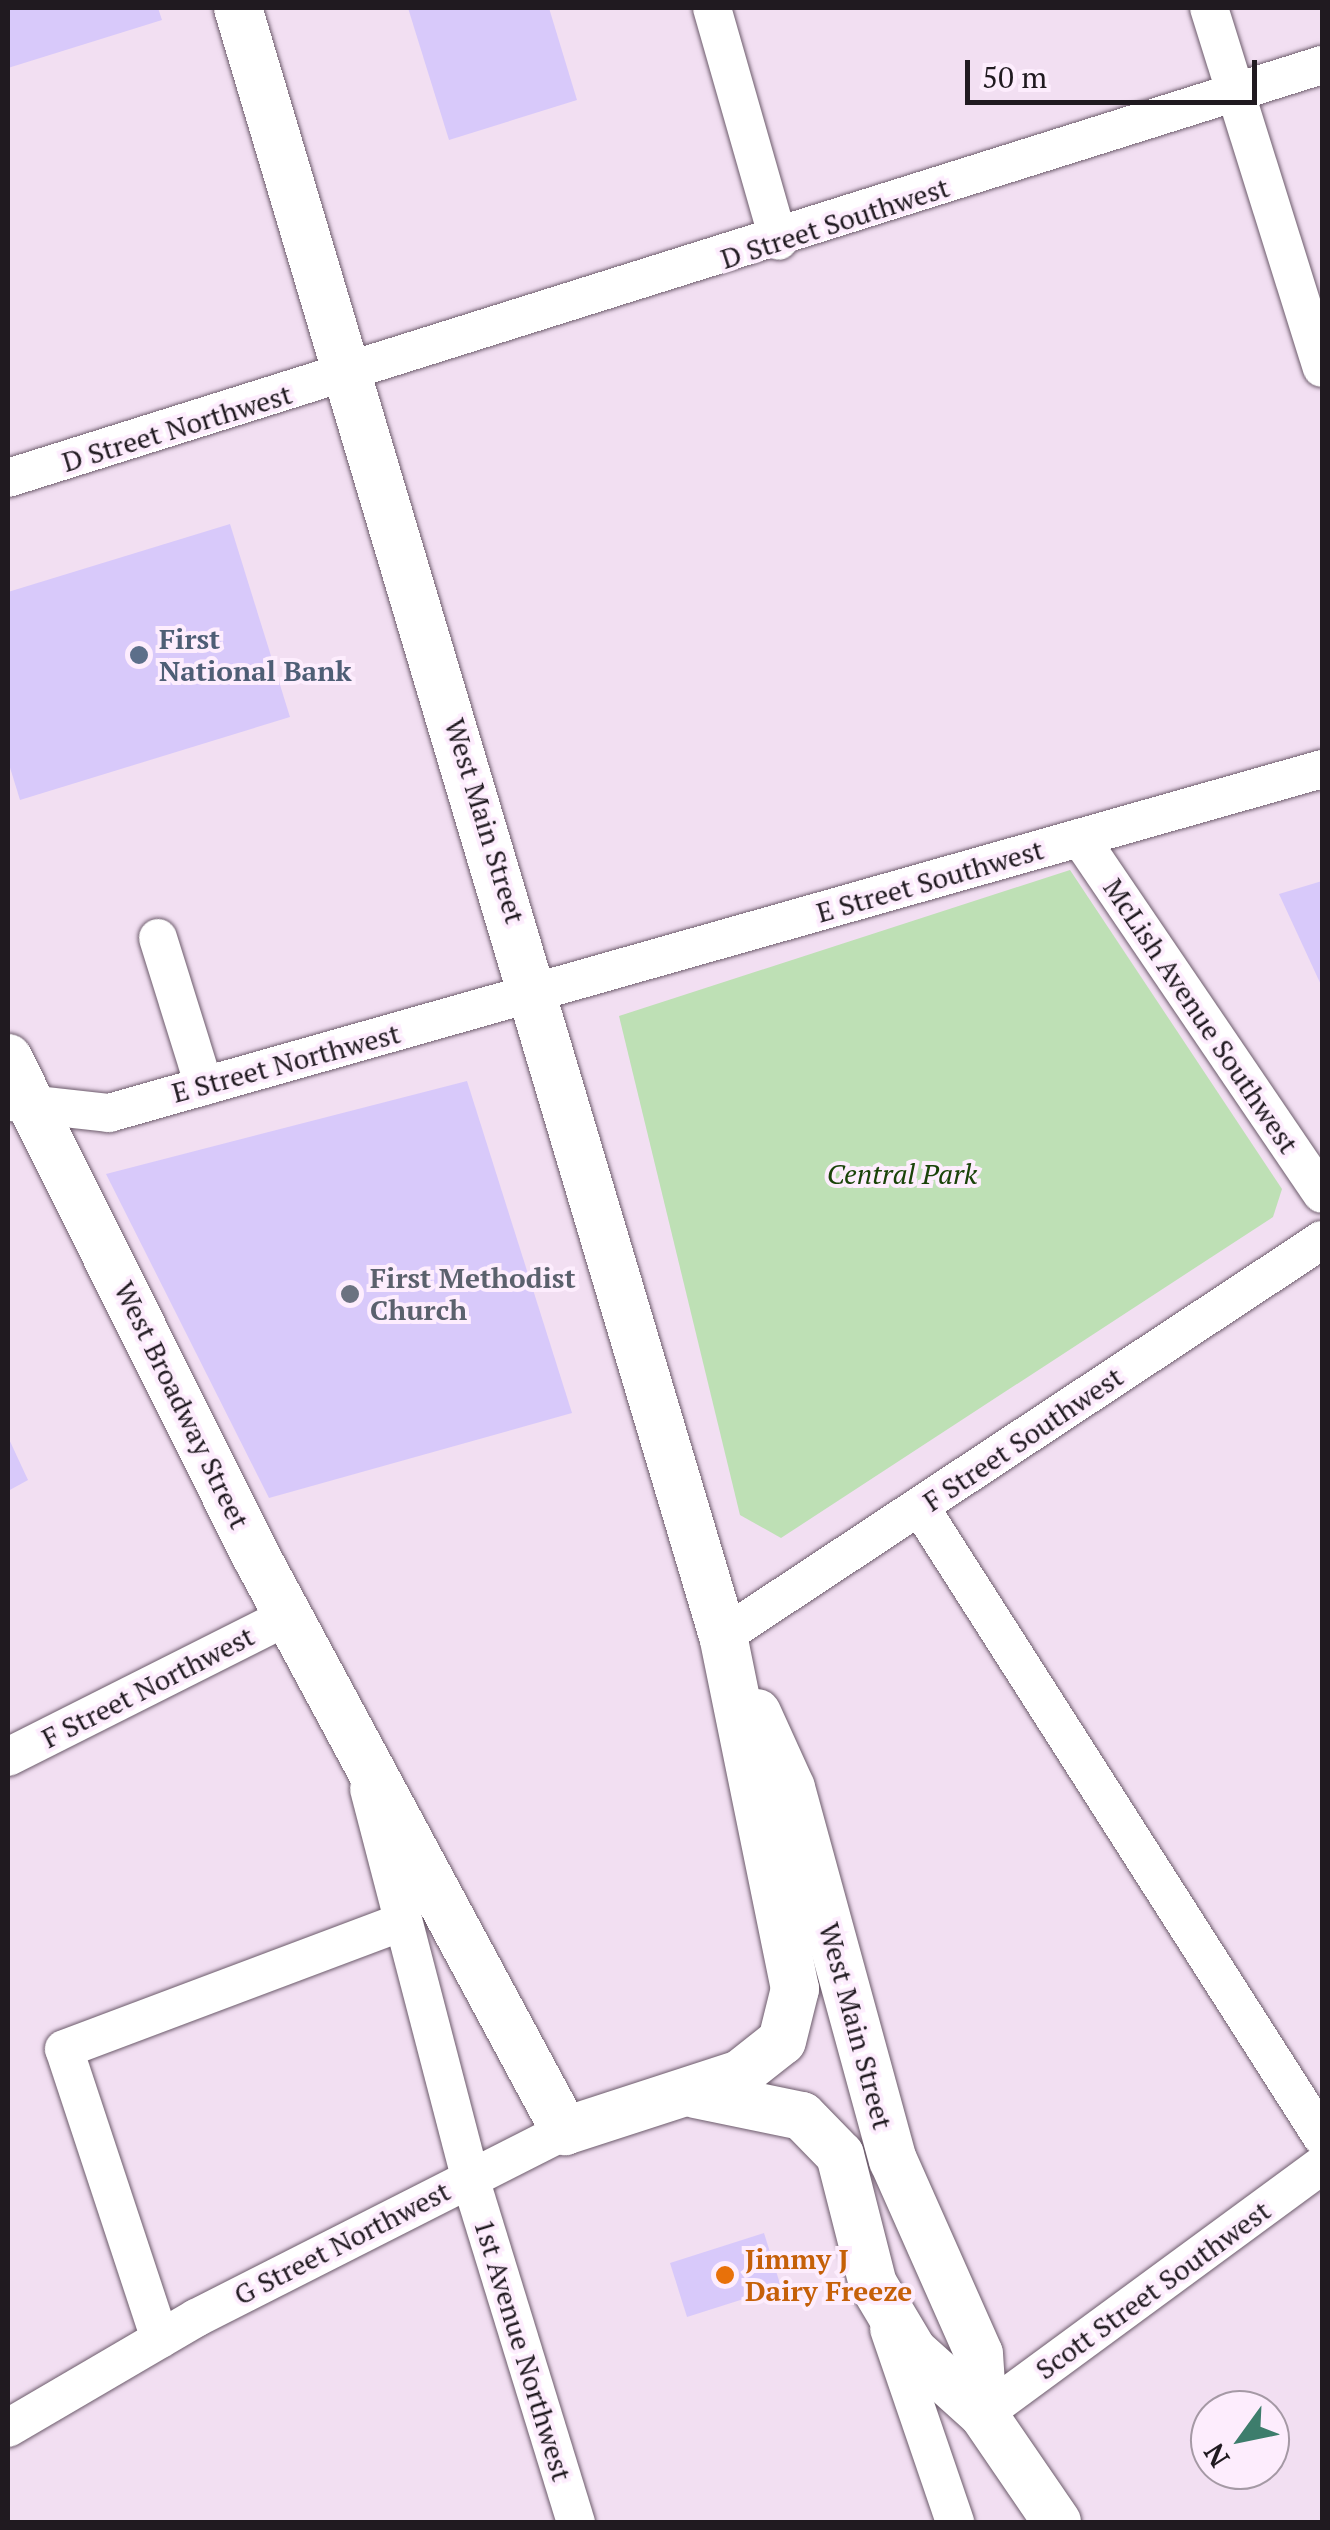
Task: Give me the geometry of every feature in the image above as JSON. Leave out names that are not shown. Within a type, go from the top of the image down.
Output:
[{"type":"main road","name":"West Main Street","points":[[238,8],[347,378],[539,994],[722,1636],[795,1989],[782,2041],[692,2094]]},
{"type":"main road","name":"West Broadway Street","points":[[8,1058],[19,1102],[288,1616],[565,2131]]},
{"type":"main road","name":"West Main Street","points":[[722,1636],[791,1788],[892,2160],[978,2354],[983,2414]]},
{"type":"main road","name":"G Street Northwest","points":[[565,2131],[692,2094]]},
{"type":"main road","points":[[692,2094],[802,2116],[840,2156],[873,2284],[913,2351],[983,2414],[1049,2518]]},
{"type":"street","points":[[712,8],[780,241]]},
{"type":"street","points":[[1209,8],[1322,368]]},
{"type":"street","name":"D Street Southwest","points":[[347,378],[1322,65]]},
{"type":"street","name":"D Street Northwest","points":[[8,478],[347,378]]},
{"type":"street","name":"E Street Southwest","points":[[539,994],[1322,770]]},
{"type":"street","name":"McLish Avenue Southwest","points":[[1080,838],[1320,1187]]},
{"type":"street","points":[[158,938],[204,1086]]},
{"type":"street","name":"E Street Northwest","points":[[19,1102],[109,1112],[539,994]]},
{"type":"street","name":"F Street Southwest","points":[[722,1636],[1322,1240]]},
{"type":"street","points":[[920,1507],[1322,2137]]},
{"type":"street","name":"F Street Northwest","points":[[8,1757],[288,1616]]},
{"type":"street","name":"West Broadway Street","points":[[360,1748],[400,1923],[470,2178]]},
{"type":"street","points":[[160,2339],[64,2049],[400,1923]]},
{"type":"street","name":"G Street Northwest","points":[[8,2428],[160,2339],[565,2131]]},
{"type":"street","name":"Scott Street Southwest","points":[[983,2414],[1322,2165]]},
{"type":"street","name":"1st Avenue Northwest","points":[[470,2178],[576,2522]]},
{"type":"street","points":[[873,2284],[955,2522]]},
{"type":"green space","name":"Central Park","points":[[1070,870],[1282,1189],[1273,1217],[781,1538],[740,1515],[619,1016]]},
{"type":"building","points":[[8,8],[158,8],[162,20],[8,68]]},
{"type":"building","points":[[408,8],[549,8],[577,100],[449,140]]},
{"type":"building","name":"First National Bank","points":[[230,524],[290,717],[20,800],[8,761],[8,592]]},
{"type":"building","points":[[1322,881],[1322,987],[1279,894]]},
{"type":"building","name":"First Methodist Church","points":[[467,1081],[572,1413],[269,1498],[106,1174]]},
{"type":"building","points":[[8,1437],[28,1480],[8,1491]]},
{"type":"building","name":"Jimmy J Dairy Freeze","points":[[764,2233],[781,2287],[687,2317],[670,2263]]},
{"type":"place","name":"First National Bank","points":[[139,655]]},
{"type":"place","name":"First Methodist Church","points":[[350,1294]]},
{"type":"place","name":"Jimmy J Dairy Freeze","points":[[725,2275]]}]
